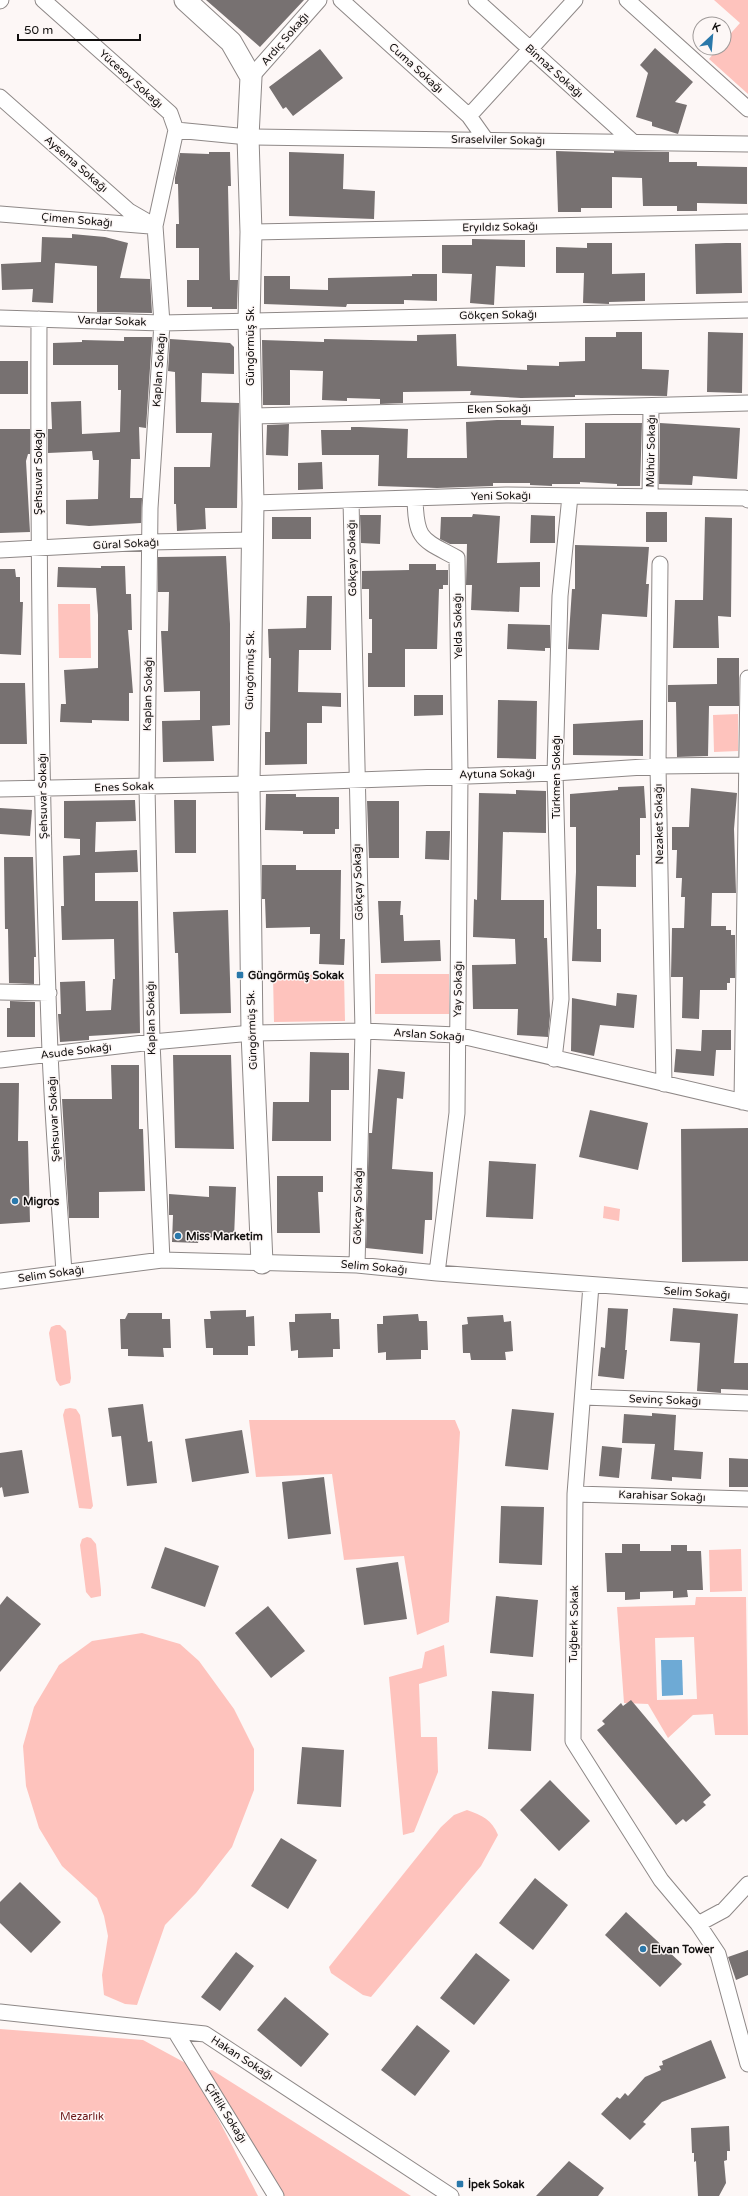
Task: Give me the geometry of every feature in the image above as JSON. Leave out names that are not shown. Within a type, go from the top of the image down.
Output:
[{"type":"street","name":"Yücesoy Sokağı","points":[[43,0],[170,113],[176,130]]},
{"type":"street","points":[[185,0],[231,42],[251,77]]},
{"type":"street","name":"Ardıç Sokağı","points":[[251,77],[319,0]]},
{"type":"street","name":"Cuma Sokağı","points":[[341,0],[469,116],[486,140]]},
{"type":"street","name":"Binnaz Sokağı","points":[[476,0],[633,142]]},
{"type":"street","points":[[469,116],[575,0]]},
{"type":"street","points":[[627,0],[748,109]]},
{"type":"street","name":"Güngörmüş Sk.","points":[[251,77],[248,137],[251,232],[249,321],[250,416],[253,503],[249,784],[252,1033],[262,1263]]},
{"type":"street","name":"Aysema Sokağı","points":[[0,97],[129,211],[155,226]]},
{"type":"street","points":[[176,130],[248,137]]},
{"type":"street","name":"Kaplan Sokağı","points":[[162,1260],[152,1042],[147,786],[150,508],[162,323],[155,226],[176,130]]},
{"type":"street","name":"Sıraselviler Sokağı","points":[[248,137],[748,144]]},
{"type":"street","name":"Çimen Sokağı","points":[[0,214],[155,226]]},
{"type":"street","name":"Eryıldız Sokağı","points":[[251,232],[748,222]]},
{"type":"street","name":"Gökçen Sokağı","points":[[249,321],[748,310]]},
{"type":"street","name":"Vardar Sokak","points":[[0,318],[162,323],[249,321]]},
{"type":"street","name":"Şehsuvar Sokağı","points":[[39,319],[38,549],[43,789],[50,1053],[64,1272]]},
{"type":"street","name":"Eken Sokağı","points":[[250,416],[748,403]]},
{"type":"street","name":"Mühür Sokağı","points":[[650,497],[651,406]]},
{"type":"street","name":"Yeni Sokağı","points":[[253,503],[506,495],[745,498],[748,500]]},
{"type":"street","name":"Türkmen Sokağı","points":[[554,1059],[561,999],[555,773],[560,596],[570,496]]},
{"type":"street","name":"Yelda Sokağı","points":[[415,498],[416,522],[424,540],[457,558],[460,775]]},
{"type":"street","name":"Gökçay Sokağı","points":[[350,500],[362,1031],[357,1265]]},
{"type":"street","name":"Güral Sokağı","points":[[0,550],[150,542],[252,540]]},
{"type":"street","name":"Nezaket Sokağı","points":[[660,564],[658,766],[664,1084]]},
{"type":"street","points":[[745,1103],[746,766],[748,678]]},
{"type":"street","name":"Aytuna Sokağı","points":[[249,784],[460,775],[555,773],[658,766],[746,766]]},
{"type":"street","name":"Yay Sokağı","points":[[437,1273],[457,1113],[460,775]]},
{"type":"street","name":"Enes Sokak","points":[[0,790],[249,784]]},
{"type":"street","points":[[0,992],[49,993]]},
{"type":"street","name":"Arslan Sokağı","points":[[152,1042],[252,1033],[362,1031],[457,1035],[745,1103]]},
{"type":"street","name":"Asude Sokağı","points":[[0,1060],[152,1042]]},
{"type":"street","name":"Selim Sokağı","points":[[0,1281],[162,1260],[357,1265],[437,1273],[748,1296]]},
{"type":"street","name":"Tuğberk Sokak","points":[[591,1285],[575,1494],[573,1741],[661,1880],[698,1924],[718,1954],[748,2064]]},
{"type":"street","name":"Sevinç Sokağı","points":[[583,1397],[748,1403]]},
{"type":"street","name":"Karahisar Sokağı","points":[[575,1494],[748,1498]]},
{"type":"street","points":[[698,1924],[724,1910],[748,1884]]},
{"type":"street","name":"Hakan Sokağı","points":[[0,2012],[205,2034],[451,2196]]},
{"type":"street","name":"Çiftlik Sokağı","points":[[175,2031],[276,2196]]},
{"type":"green space","points":[[714,0],[748,0],[748,94],[709,59],[711,56],[732,56],[732,32],[740,23]]},
{"type":"green space","points":[[58,604],[90,604],[91,658],[59,658]]},
{"type":"green space","points":[[738,714],[738,751],[714,752],[713,715]]},
{"type":"green space","points":[[344,974],[345,1021],[274,1022],[273,975]]},
{"type":"green space","points":[[375,974],[449,974],[449,1014],[375,1014]]},
{"type":"green space","points":[[604,1206],[620,1209],[619,1221],[603,1218]]},
{"type":"green space","points":[[60,1325],[66,1331],[71,1378],[70,1383],[60,1386],[56,1380],[49,1333],[51,1327]]},
{"type":"green space","points":[[65,1409],[76,1409],[80,1415],[93,1506],[91,1509],[79,1508],[63,1415]]},
{"type":"green space","points":[[249,1420],[455,1420],[460,1432],[449,1622],[417,1635],[404,1556],[344,1560],[332,1474],[256,1477]]},
{"type":"green space","points":[[87,1537],[91,1538],[96,1544],[101,1590],[101,1596],[91,1598],[86,1592],[80,1545],[82,1539]]},
{"type":"green space","points":[[741,1549],[742,1591],[710,1592],[709,1550]]},
{"type":"green space","points":[[696,1597],[746,1597],[748,1735],[715,1735],[713,1714],[693,1715],[668,1738],[648,1704],[624,1703],[617,1607],[695,1605]],"holes":[[[694,1637],[697,1699],[657,1700],[655,1638]]]},
{"type":"green space","points":[[142,1633],[180,1644],[199,1661],[234,1709],[254,1749],[254,1790],[232,1847],[196,1893],[165,1925],[137,2005],[125,2004],[104,1995],[102,1975],[108,1936],[104,1916],[97,1898],[62,1866],[39,1828],[26,1786],[23,1746],[34,1707],[59,1665],[92,1641]]},
{"type":"green space","points":[[444,1645],[447,1676],[419,1684],[421,1737],[437,1737],[438,1772],[414,1832],[403,1835],[389,1677],[422,1668],[425,1652]]},
{"type":"green space","points":[[467,1810],[490,1822],[498,1835],[481,1866],[371,1997],[363,1995],[331,1973],[329,1967],[441,1827],[454,1815]]},
{"type":"green space","name":"Mezarlık","points":[[0,2029],[143,2040],[191,2066],[258,2196],[0,2196]]},
{"type":"green space","points":[[212,2070],[411,2196],[277,2196],[204,2071]]},
{"type":"water","points":[[661,1660],[682,1660],[683,1695],[662,1696]]},
{"type":"building","points":[[206,0],[304,0],[260,47]]},
{"type":"building","points":[[655,48],[693,82],[675,102],[687,105],[678,134],[652,126],[652,122],[636,117],[648,73],[640,65]]},
{"type":"building","points":[[320,49],[343,78],[293,116],[286,107],[283,109],[269,87]]},
{"type":"building","points":[[556,151],[614,153],[614,151],[669,152],[669,162],[697,162],[697,166],[747,167],[747,204],[697,203],[697,211],[677,211],[677,206],[643,206],[642,178],[612,177],[612,208],[581,208],[581,212],[558,212]]},
{"type":"building","points":[[209,152],[230,152],[231,186],[228,186],[230,280],[238,280],[237,309],[187,307],[187,280],[199,280],[199,248],[176,248],[176,224],[179,224],[178,184],[175,184],[175,178],[180,153],[209,154]]},
{"type":"building","points":[[289,152],[344,154],[343,189],[375,191],[374,219],[289,216]]},
{"type":"building","points":[[72,234],[105,237],[128,243],[120,278],[150,279],[152,313],[97,312],[97,266],[55,263],[53,303],[32,302],[33,289],[2,290],[1,264],[41,262],[42,237],[72,238]]},
{"type":"building","points":[[472,239],[525,240],[525,267],[496,266],[494,305],[470,303],[472,274],[442,273],[442,245],[472,245]]},
{"type":"building","points":[[587,243],[612,243],[612,274],[645,273],[645,301],[609,302],[609,304],[583,303],[584,273],[556,273],[556,247],[587,248]]},
{"type":"building","points":[[741,243],[742,293],[696,294],[695,244]]},
{"type":"building","points":[[412,274],[437,274],[437,301],[404,300],[404,304],[347,304],[346,307],[264,304],[264,276],[290,276],[290,289],[328,290],[328,278],[412,276]]},
{"type":"building","points":[[616,332],[642,332],[642,369],[669,370],[667,396],[575,395],[575,397],[521,398],[470,395],[471,391],[403,392],[403,403],[380,404],[380,399],[347,398],[347,401],[322,400],[323,371],[290,370],[290,405],[263,405],[262,340],[324,342],[324,339],[417,341],[417,335],[456,334],[457,366],[527,370],[527,365],[559,366],[559,362],[585,361],[585,337],[616,337]]},
{"type":"building","points":[[708,332],[743,333],[742,393],[707,392]]},
{"type":"building","points":[[124,337],[152,337],[146,428],[139,427],[140,459],[131,459],[130,498],[142,498],[141,523],[89,526],[66,524],[66,500],[98,499],[99,460],[93,460],[92,451],[48,453],[48,429],[52,429],[51,402],[81,401],[82,434],[120,432],[121,390],[118,390],[118,365],[53,365],[53,343],[82,342],[82,340],[124,341]]},
{"type":"building","points":[[170,339],[230,343],[234,347],[234,374],[202,373],[201,402],[239,403],[237,508],[205,508],[206,529],[177,531],[176,504],[174,504],[174,467],[210,467],[212,433],[176,433],[175,372],[168,371]]},
{"type":"building","points":[[0,361],[28,361],[28,394],[0,394]]},
{"type":"building","points":[[521,420],[521,425],[554,426],[553,458],[585,458],[585,423],[642,423],[640,486],[617,486],[617,484],[580,482],[580,484],[552,484],[552,486],[530,485],[530,483],[493,483],[493,486],[437,488],[378,486],[379,455],[322,455],[321,430],[351,430],[351,427],[360,427],[408,429],[407,458],[467,458],[466,422]]},
{"type":"building","points":[[660,423],[740,428],[737,479],[693,476],[692,485],[659,484]]},
{"type":"building","points":[[289,424],[288,456],[266,455],[267,425]]},
{"type":"building","points":[[0,429],[30,429],[30,454],[28,454],[26,461],[30,532],[0,533]]},
{"type":"building","points":[[322,462],[323,489],[298,490],[298,463]]},
{"type":"building","points":[[646,512],[667,512],[667,542],[646,542]]},
{"type":"building","points":[[473,514],[500,516],[497,563],[540,562],[540,587],[520,587],[519,612],[471,610],[472,585],[466,585],[467,544],[450,544],[440,539],[441,517],[472,517]]},
{"type":"building","points":[[360,515],[381,515],[380,544],[361,543]]},
{"type":"building","points":[[531,515],[555,516],[555,543],[530,543]]},
{"type":"building","points":[[272,517],[311,517],[311,539],[272,539]]},
{"type":"building","points":[[705,517],[732,518],[731,617],[718,616],[719,648],[673,648],[675,600],[703,600]]},
{"type":"building","points":[[575,545],[649,547],[646,584],[649,584],[647,617],[602,614],[599,650],[568,649],[572,589],[575,589]]},
{"type":"building","points":[[226,556],[230,624],[230,725],[212,726],[214,761],[163,762],[162,721],[200,720],[200,691],[164,692],[161,631],[168,631],[169,592],[158,592],[158,557]]},
{"type":"building","points":[[409,564],[436,564],[436,570],[448,570],[448,585],[443,585],[443,589],[439,589],[437,649],[405,649],[405,687],[368,687],[368,653],[372,653],[372,619],[369,619],[369,589],[362,589],[362,571],[409,570]]},
{"type":"building","points":[[101,566],[125,566],[126,594],[131,594],[132,630],[128,630],[133,693],[129,693],[129,721],[92,720],[92,723],[60,722],[61,704],[66,704],[64,670],[98,668],[98,615],[96,588],[57,587],[58,567],[101,568]]},
{"type":"building","points":[[0,569],[15,569],[16,577],[20,577],[20,602],[23,602],[21,655],[0,654]]},
{"type":"building","points":[[307,596],[332,596],[331,650],[299,650],[298,692],[341,693],[341,707],[322,706],[322,723],[307,723],[307,764],[265,765],[265,732],[270,732],[271,658],[269,658],[268,629],[306,628]]},
{"type":"building","points":[[508,624],[550,625],[550,648],[545,648],[545,651],[507,649]]},
{"type":"building","points":[[717,658],[739,658],[739,706],[709,706],[708,756],[677,757],[676,702],[668,702],[668,685],[717,684]]},
{"type":"building","points":[[0,683],[25,683],[27,744],[0,744]]},
{"type":"building","points":[[414,695],[443,695],[443,715],[414,716]]},
{"type":"building","points":[[498,700],[537,701],[536,759],[497,758]]},
{"type":"building","points":[[643,720],[643,756],[573,755],[573,724]]},
{"type":"building","points":[[644,786],[646,818],[640,818],[640,855],[636,855],[636,887],[597,886],[597,929],[601,929],[601,962],[572,961],[576,872],[576,827],[570,827],[570,794],[618,790],[618,787]]},
{"type":"building","points":[[691,788],[737,793],[734,829],[736,893],[712,893],[711,926],[726,926],[726,930],[731,930],[731,935],[735,935],[735,978],[730,978],[730,983],[727,983],[727,990],[700,990],[699,1019],[682,1018],[683,977],[671,977],[672,928],[684,928],[685,897],[681,897],[682,878],[676,878],[677,850],[672,850],[672,827],[689,827]]},
{"type":"building","points":[[516,790],[546,791],[546,833],[503,832],[501,900],[544,900],[544,938],[547,938],[550,1016],[548,1037],[517,1035],[518,1009],[473,1009],[472,965],[516,964],[515,939],[473,937],[474,899],[477,900],[479,793],[516,794]]},
{"type":"building","points":[[266,794],[296,794],[296,797],[339,797],[339,829],[335,829],[335,834],[303,834],[303,831],[265,830]]},
{"type":"building","points":[[135,800],[136,821],[96,822],[95,852],[137,850],[138,872],[95,873],[95,901],[138,901],[140,1033],[89,1036],[89,1040],[60,1042],[58,1014],[61,1014],[60,982],[85,981],[86,1011],[111,1010],[113,979],[115,979],[114,939],[62,940],[61,906],[64,906],[63,856],[80,855],[80,839],[64,838],[64,801]]},
{"type":"building","points":[[174,800],[196,800],[196,853],[175,853]]},
{"type":"building","points":[[367,801],[399,801],[399,858],[369,858]]},
{"type":"building","points":[[0,808],[32,810],[30,836],[0,834]]},
{"type":"building","points":[[426,831],[450,831],[449,860],[425,859]]},
{"type":"building","points":[[4,857],[33,857],[36,957],[34,957],[34,984],[9,983],[8,929],[5,929]]},
{"type":"building","points":[[262,865],[296,865],[296,870],[341,870],[340,939],[345,939],[344,965],[319,964],[320,934],[310,934],[310,927],[266,928],[265,899],[262,899]]},
{"type":"building","points":[[378,901],[401,901],[400,915],[403,915],[404,941],[440,940],[441,961],[381,963]]},
{"type":"building","points":[[228,910],[231,1013],[180,1014],[178,953],[175,953],[173,912]]},
{"type":"building","points":[[617,993],[637,995],[634,1028],[600,1025],[594,1056],[571,1051],[572,998],[616,1006]]},
{"type":"building","points":[[10,1001],[35,1002],[35,1037],[7,1037],[7,1008],[10,1008]]},
{"type":"building","points":[[702,1030],[731,1030],[731,1050],[716,1050],[714,1076],[674,1072],[676,1049],[701,1051]]},
{"type":"building","points":[[310,1052],[349,1053],[349,1090],[331,1090],[331,1141],[272,1141],[273,1102],[309,1102]]},
{"type":"building","points":[[173,1055],[231,1055],[234,1149],[175,1148]]},
{"type":"building","points":[[111,1065],[139,1065],[139,1129],[143,1129],[145,1191],[99,1192],[99,1218],[69,1218],[62,1099],[112,1099]]},
{"type":"building","points":[[378,1069],[405,1072],[403,1099],[397,1098],[392,1169],[433,1172],[432,1220],[425,1220],[423,1254],[366,1248],[369,1133],[372,1133]]},
{"type":"building","points":[[0,1083],[19,1083],[18,1141],[28,1141],[30,1222],[0,1224]]},
{"type":"building","points":[[590,1110],[648,1123],[638,1170],[579,1157]]},
{"type":"building","points":[[748,1128],[748,1261],[682,1262],[681,1129]]},
{"type":"building","points":[[489,1161],[536,1164],[533,1219],[486,1217]]},
{"type":"building","points":[[277,1176],[323,1176],[323,1192],[318,1192],[320,1233],[277,1233]]},
{"type":"building","points":[[209,1186],[236,1187],[234,1238],[199,1237],[198,1243],[172,1242],[173,1215],[169,1215],[169,1194],[209,1197]]},
{"type":"building","points":[[608,1308],[628,1309],[625,1350],[627,1350],[624,1379],[598,1376],[601,1347],[605,1348]]},
{"type":"building","points":[[673,1308],[738,1314],[734,1363],[748,1363],[748,1390],[721,1389],[721,1393],[697,1391],[700,1343],[670,1341]]},
{"type":"building","points":[[246,1310],[246,1317],[254,1316],[255,1346],[248,1346],[248,1355],[213,1355],[213,1348],[206,1348],[204,1319],[211,1319],[210,1311]]},
{"type":"building","points":[[128,1313],[162,1313],[162,1319],[170,1319],[171,1348],[163,1348],[164,1357],[128,1356],[128,1349],[121,1349],[120,1319],[125,1319]]},
{"type":"building","points":[[331,1313],[331,1319],[339,1319],[340,1349],[333,1349],[333,1357],[298,1358],[298,1350],[291,1351],[289,1322],[295,1322],[295,1314]]},
{"type":"building","points":[[418,1314],[419,1321],[427,1321],[428,1350],[421,1350],[421,1359],[386,1360],[386,1352],[378,1353],[377,1324],[383,1324],[383,1316]]},
{"type":"building","points":[[503,1315],[504,1322],[511,1321],[513,1351],[505,1352],[506,1360],[471,1360],[470,1353],[463,1353],[462,1325],[468,1324],[467,1317]]},
{"type":"building","points":[[143,1404],[148,1442],[152,1441],[157,1483],[127,1486],[121,1436],[112,1437],[108,1408]]},
{"type":"building","points":[[512,1409],[554,1413],[548,1470],[505,1466]]},
{"type":"building","points":[[652,1413],[676,1415],[674,1450],[703,1452],[701,1479],[672,1477],[672,1481],[651,1479],[655,1444],[622,1443],[624,1414],[652,1416]]},
{"type":"building","points":[[242,1430],[249,1473],[192,1482],[185,1439]]},
{"type":"building","points":[[602,1446],[622,1448],[619,1478],[599,1476]]},
{"type":"building","points":[[22,1450],[29,1493],[4,1497],[2,1487],[0,1488],[0,1453]]},
{"type":"building","points":[[729,1458],[748,1459],[748,1487],[729,1487]]},
{"type":"building","points":[[324,1477],[331,1534],[288,1539],[282,1482]]},
{"type":"building","points":[[501,1506],[544,1507],[542,1565],[499,1563]]},
{"type":"building","points":[[622,1544],[640,1544],[640,1551],[671,1551],[671,1545],[687,1545],[687,1551],[701,1551],[703,1590],[687,1590],[688,1597],[673,1598],[673,1591],[640,1592],[640,1599],[625,1600],[625,1592],[607,1592],[605,1553],[622,1553]]},
{"type":"building","points":[[165,1547],[219,1566],[205,1607],[151,1588]]},
{"type":"building","points":[[398,1562],[407,1619],[364,1625],[356,1568]]},
{"type":"building","points":[[7,1596],[41,1624],[0,1672],[0,1605]]},
{"type":"building","points":[[496,1596],[538,1600],[533,1657],[490,1653]]},
{"type":"building","points":[[268,1606],[305,1651],[271,1678],[235,1633]]},
{"type":"building","points":[[492,1691],[534,1694],[531,1751],[488,1749]]},
{"type":"building","points":[[631,1700],[711,1795],[703,1802],[706,1805],[686,1822],[683,1819],[676,1825],[597,1730],[605,1724],[602,1721],[621,1703],[623,1706]]},
{"type":"building","points":[[302,1747],[344,1750],[341,1807],[297,1804]]},
{"type":"building","points":[[550,1780],[590,1821],[559,1851],[520,1810]]},
{"type":"building","points":[[281,1838],[317,1860],[288,1909],[251,1886]]},
{"type":"building","points":[[535,1878],[568,1905],[533,1950],[499,1923]]},
{"type":"building","points":[[20,1882],[61,1922],[31,1953],[0,1923],[0,1902]]},
{"type":"building","name":"Elvan Tower","points":[[626,1912],[682,1964],[660,1987],[605,1935]]},
{"type":"building","points":[[748,1950],[748,1975],[736,1980],[728,1957]]},
{"type":"building","points":[[236,1952],[254,1966],[220,2011],[201,1997]]},
{"type":"building","points":[[476,1953],[510,1980],[474,2025],[440,1998]]},
{"type":"building","points":[[285,1997],[329,2034],[301,2067],[257,2030]]},
{"type":"building","points":[[417,2025],[450,2051],[415,2096],[381,2070]]},
{"type":"building","points":[[711,2040],[726,2078],[662,2102],[643,2122],[646,2124],[630,2140],[601,2114],[617,2097],[620,2099],[625,2093],[628,2096],[645,2077],[661,2070],[659,2066],[663,2065],[662,2061]]},
{"type":"building","points":[[729,2126],[730,2151],[727,2151],[727,2160],[724,2161],[726,2183],[719,2196],[698,2196],[696,2161],[694,2162],[694,2153],[692,2153],[691,2128]]},
{"type":"building","points":[[569,2161],[604,2188],[598,2196],[536,2196]]},
{"type":"place","name":"Güngörmüş Sokak","points":[[240,975]]},
{"type":"place","name":"Migros","points":[[15,1201]]},
{"type":"place","name":"Miss Marketim","points":[[178,1236]]},
{"type":"place","name":"Elvan Tower","points":[[643,1949]]},
{"type":"place","name":"İpek Sokak","points":[[460,2184]]}]
